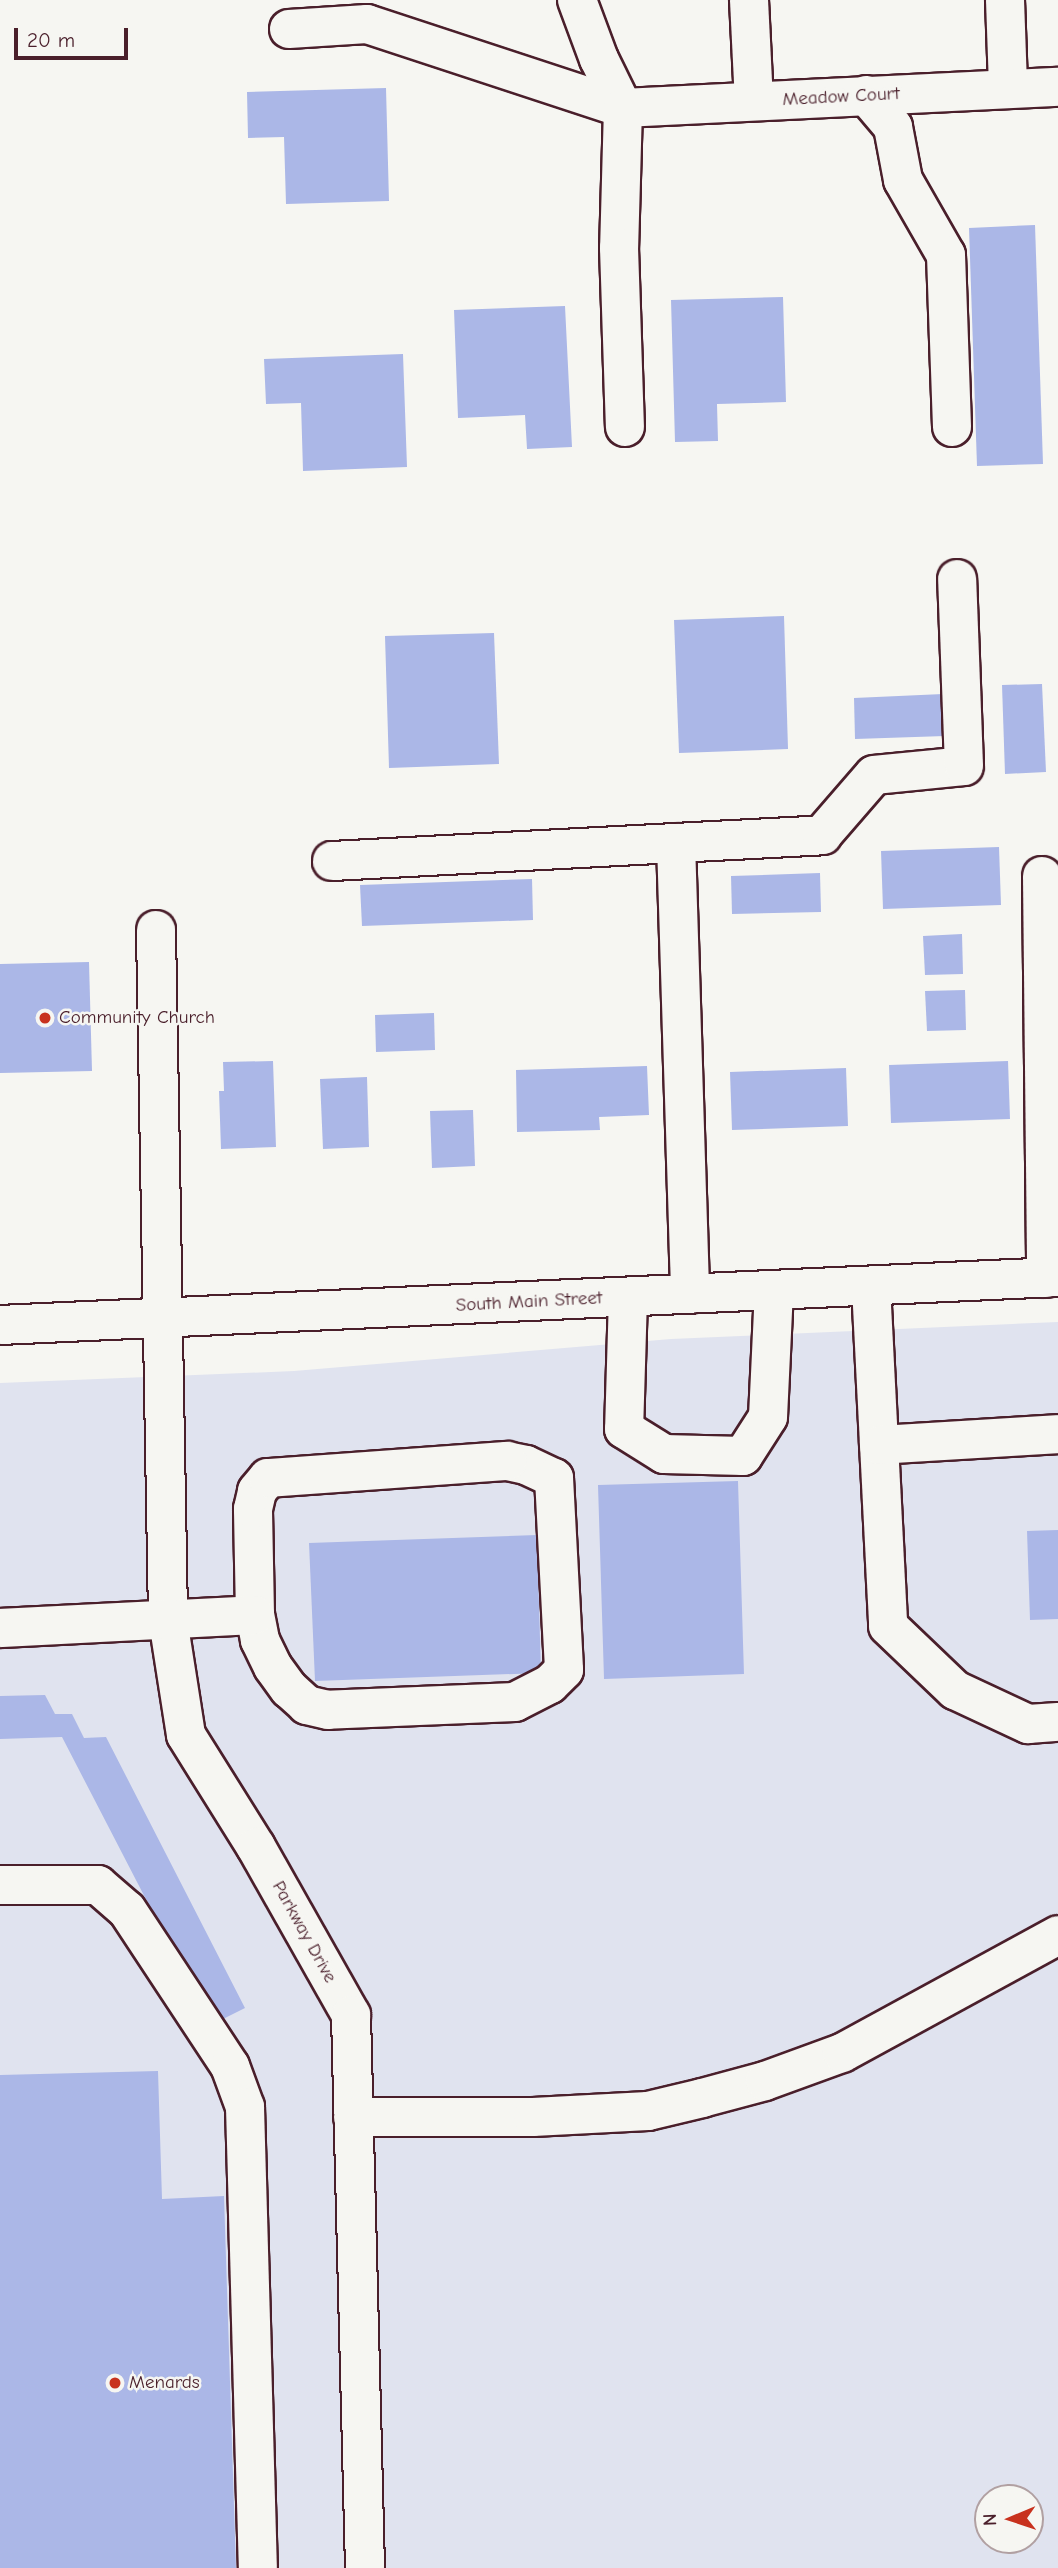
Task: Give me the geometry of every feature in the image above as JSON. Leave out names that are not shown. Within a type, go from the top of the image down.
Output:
[{"type":"street","points":[[577,0],[599,59],[624,108],[619,248],[625,427]]},
{"type":"street","points":[[749,0],[754,101]]},
{"type":"street","points":[[1005,0],[1008,88]]},
{"type":"street","points":[[289,29],[367,23],[624,108]]},
{"type":"street","name":"Meadow Court","points":[[624,108],[1058,87]]},
{"type":"street","points":[[866,95],[892,127],[903,180],[946,255],[952,427]]},
{"type":"street","points":[[332,861],[822,835],[874,775],[964,766],[957,579]]},
{"type":"street","points":[[676,843],[690,1294]]},
{"type":"street","points":[[1042,876],[1052,1277]]},
{"type":"street","name":"Parkway Drive","points":[[156,930],[168,1620],[186,1735],[256,1847],[351,2015],[365,2568]]},
{"type":"street","name":"South Main Street","points":[[0,1325],[1052,1277]]},
{"type":"street","points":[[871,1286],[888,1626],[955,1690],[1028,1724],[1058,1722]]},
{"type":"street","points":[[628,1297],[624,1429],[664,1454],[743,1455],[768,1417],[774,1290]]},
{"type":"street","points":[[879,1445],[1058,1434]]},
{"type":"street","points":[[507,1461],[526,1465],[554,1478],[564,1670],[532,1695],[515,1702],[328,1710],[307,1705],[289,1689],[273,1667],[260,1640],[255,1615],[253,1509],[257,1491],[268,1478],[507,1461]]},
{"type":"street","points":[[0,1628],[255,1615]]},
{"type":"street","points":[[0,1885],[98,1885],[127,1910],[230,2066],[245,2108],[258,2568]]},
{"type":"street","points":[[353,2117],[533,2117],[648,2111],[702,2098],[765,2081],[842,2053],[1058,1935]]},
{"type":"shaded area","points":[[1058,1322],[1058,2568],[0,2568],[0,1383],[294,1371],[671,1339]]},
{"type":"building","points":[[386,88],[389,201],[286,204],[284,137],[248,138],[247,92]]},
{"type":"building","points":[[1035,225],[1043,464],[977,466],[969,228]]},
{"type":"building","points":[[783,297],[786,402],[717,404],[718,441],[675,442],[671,300]]},
{"type":"building","points":[[565,306],[572,447],[527,449],[525,415],[458,418],[454,310]]},
{"type":"building","points":[[403,354],[407,467],[303,471],[301,403],[266,404],[264,359]]},
{"type":"building","points":[[784,616],[788,749],[679,753],[674,620]]},
{"type":"building","points":[[494,633],[499,764],[389,768],[385,636]]},
{"type":"building","points":[[1042,684],[1046,772],[1005,774],[1002,685]]},
{"type":"building","points":[[943,694],[945,736],[855,739],[854,698]]},
{"type":"building","points":[[999,847],[1001,905],[883,909],[881,851]]},
{"type":"building","points":[[820,873],[821,912],[732,914],[731,876]]},
{"type":"building","points":[[532,879],[533,920],[362,926],[360,885]]},
{"type":"building","points":[[962,934],[963,974],[925,975],[923,936]]},
{"type":"building","name":"Community Church","points":[[89,962],[92,1071],[0,1073],[0,964]]},
{"type":"building","points":[[965,990],[966,1030],[927,1031],[925,991]]},
{"type":"building","points":[[434,1013],[435,1050],[376,1052],[375,1015]]},
{"type":"building","points":[[273,1061],[276,1147],[221,1149],[219,1091],[224,1091],[223,1062]]},
{"type":"building","points":[[1008,1061],[1010,1119],[891,1123],[889,1065]]},
{"type":"building","points":[[647,1066],[649,1115],[599,1117],[600,1130],[517,1132],[516,1070]]},
{"type":"building","points":[[846,1068],[848,1126],[732,1130],[730,1072]]},
{"type":"building","points":[[367,1077],[369,1147],[323,1149],[320,1079]]},
{"type":"building","points":[[473,1110],[475,1166],[432,1168],[430,1111]]},
{"type":"building","points":[[738,1481],[744,1674],[604,1679],[598,1485]]},
{"type":"building","points":[[1058,1530],[1058,1619],[1030,1620],[1027,1531]]},
{"type":"building","points":[[537,1535],[541,1673],[315,1681],[309,1543]]},
{"type":"building","points":[[45,1695],[55,1714],[72,1714],[84,1738],[106,1737],[245,2008],[211,2025],[62,1737],[0,1739],[0,1696]]},
{"type":"building","name":"Menards","points":[[158,2071],[162,2199],[224,2196],[236,2568],[0,2568],[0,2075]]},
{"type":"place","name":"Community Church","points":[[45,1018]]},
{"type":"place","name":"Menards","points":[[115,2383]]}]
